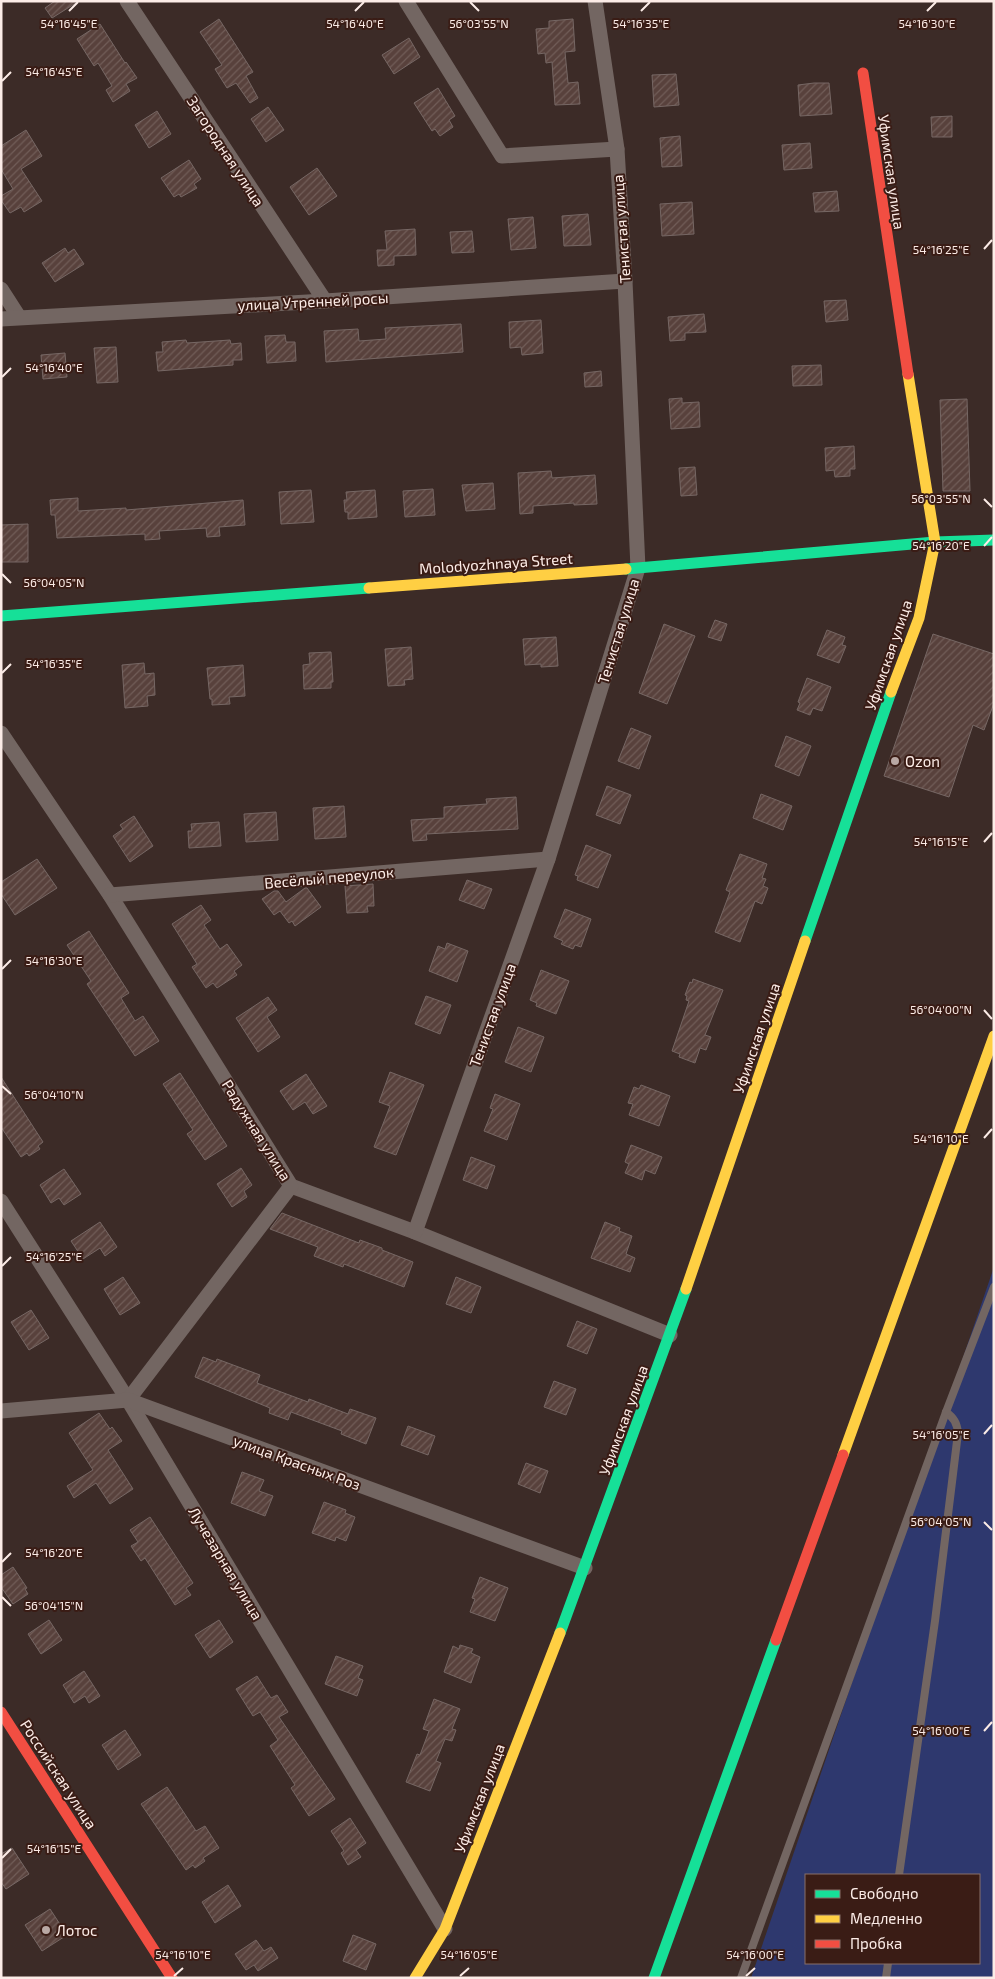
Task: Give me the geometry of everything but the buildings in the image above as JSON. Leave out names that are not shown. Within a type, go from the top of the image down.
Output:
[{"type":"street","name":"Загородная улица","points":[[128,1],[325,301]]},
{"type":"street","points":[[406,1],[502,156],[616,149]]},
{"type":"street","name":"Тенистая улица","points":[[415,1232],[548,860],[638,568],[625,281],[616,149],[595,1]]},
{"type":"street","name":"Уфимская улица","points":[[416,1978],[445,1929],[585,1568],[670,1335],[887,703],[919,618],[936,542],[893,285],[863,73]]},
{"type":"street","name":"улица Утренней росы","points":[[1,319],[325,301],[625,281]]},
{"type":"street","points":[[1,290],[19,317]]},
{"type":"street","name":"Molodyozhnaya Street","points":[[1,616],[638,568],[936,542],[994,540]]},
{"type":"street","name":"Радужная улица","points":[[1,733],[110,895],[291,1186],[415,1232],[670,1335]]},
{"type":"street","name":"Весёлый переулок","points":[[110,895],[548,860]]},
{"type":"street","points":[[654,1978],[994,1036]]},
{"type":"street","points":[[128,1400],[291,1186]]},
{"type":"street","name":"Лучезарная улица","points":[[1,1200],[128,1400],[445,1929]]},
{"type":"street","name":"улица Красных Роз","points":[[1,1411],[128,1400],[585,1568]]},
{"type":"street","name":"Российская улица","points":[[1,1712],[172,1978]]},
{"type":"lane","points":[[742,1978],[806,1795],[946,1412],[994,1287]]},
{"type":"lane","points":[[899,1874],[935,1621],[958,1433],[957,1425],[953,1418],[946,1412]]},
{"type":"lane","points":[[886,1978],[888,1964]]},
{"type":"shaded area","points":[[994,1267],[994,1978],[751,1978]]},
{"type":"traffic: fast","points":[[626,569],[935,542],[994,540]]},
{"type":"traffic: fast","points":[[1,616],[369,588]]},
{"type":"traffic: fast","points":[[805,941],[891,692]]},
{"type":"traffic: fast","points":[[560,1633],[686,1289]]},
{"type":"traffic: fast","points":[[654,1978],[776,1640]]},
{"type":"traffic: slow","points":[[891,692],[919,618],[935,542],[908,374]]},
{"type":"traffic: slow","points":[[369,588],[626,569]]},
{"type":"traffic: slow","points":[[686,1289],[805,941]]},
{"type":"traffic: slow","points":[[843,1455],[994,1036]]},
{"type":"traffic: slow","points":[[415,1978],[445,1929],[560,1633]]},
{"type":"traffic: jam","points":[[863,73],[908,374]]},
{"type":"traffic: jam","points":[[776,1640],[843,1455]]},
{"type":"traffic: jam","points":[[1,1712],[172,1978]]},
{"type":"place","name":"Ozon","points":[[895,761]]},
{"type":"place","name":"Лотос","points":[[46,1930]]}]
